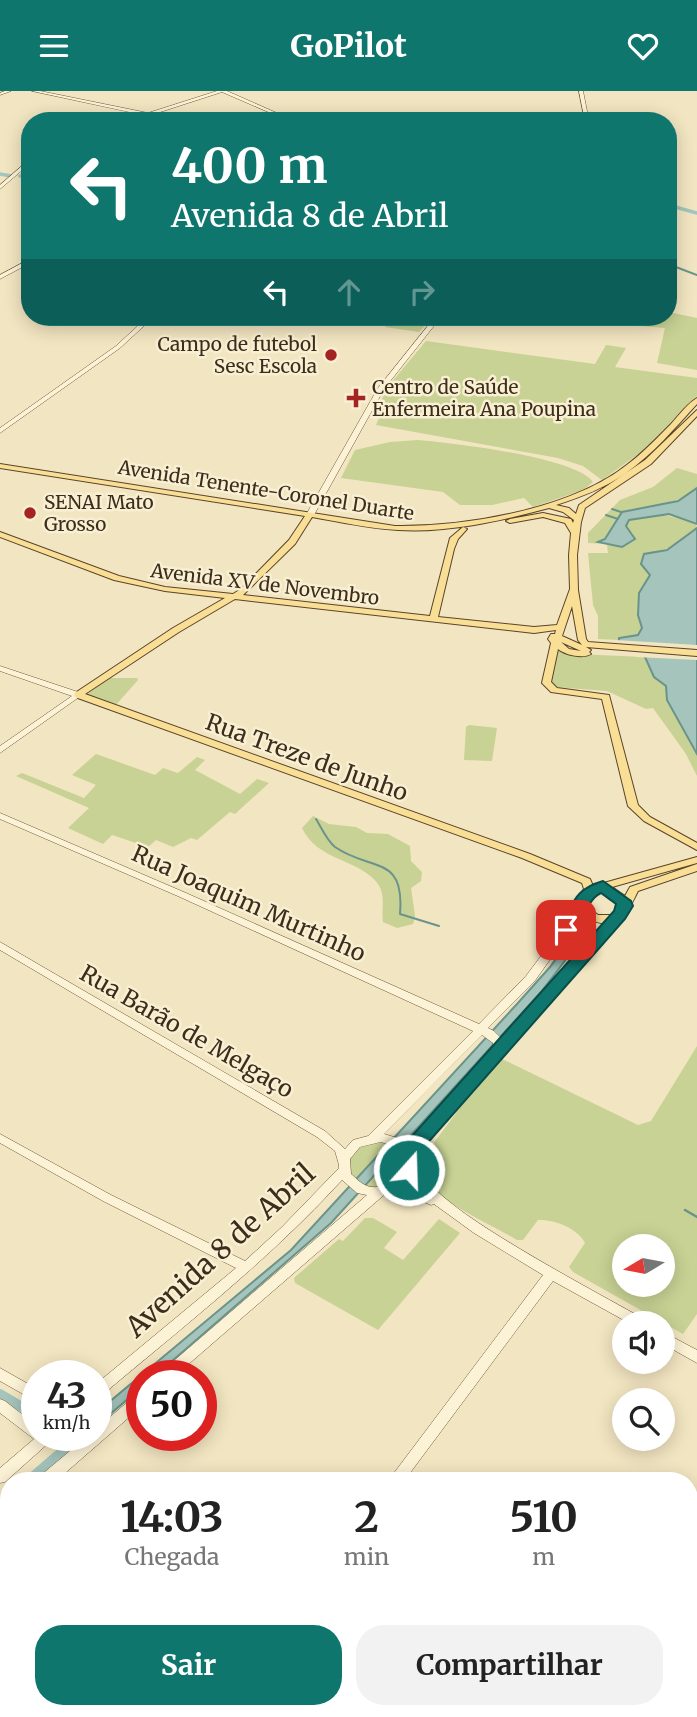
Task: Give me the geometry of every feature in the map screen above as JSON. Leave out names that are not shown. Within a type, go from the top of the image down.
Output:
[{"type":"main road","points":[[0,94],[9,91]]},
{"type":"main road","points":[[37,91],[136,112]]},
{"type":"main road","points":[[153,112],[222,91],[272,112]]},
{"type":"main road","points":[[581,91],[585,112]]},
{"type":"main road","points":[[0,188],[21,170]]},
{"type":"main road","points":[[0,277],[21,266]]},
{"type":"main road","points":[[0,432],[118,347],[141,326]]},
{"type":"main road","points":[[0,750],[78,695],[230,597],[244,591],[292,542],[309,518],[387,378],[430,326]]},
{"type":"main road","points":[[597,650],[582,640],[573,591],[578,520],[585,503],[601,490],[601,484],[639,460],[697,400]]},
{"type":"main road","points":[[585,503],[648,462],[697,412]]},
{"type":"main road","points":[[349,442],[358,445]]},
{"type":"main road","name":"Avenida Tenente-Coronel Duarte","points":[[0,466],[407,535],[463,529],[536,516],[558,517],[572,524],[575,533]]},
{"type":"main road","name":"Avenida Tenente-Coronel Duarte","points":[[0,471],[395,529],[437,528],[478,522],[566,499],[601,484]]},
{"type":"main road","points":[[545,505],[566,510],[578,520]]},
{"type":"main road","points":[[433,619],[454,538],[463,529],[478,522]]},
{"type":"main road","points":[[437,528],[463,529]]},
{"type":"main road","name":"Avenida XV de Novembro","points":[[0,534],[143,586],[534,630]]},
{"type":"main road","points":[[244,591],[255,599]]},
{"type":"main road","points":[[573,591],[546,680],[551,689],[597,694],[608,701],[633,806],[647,819],[697,847]]},
{"type":"main road","points":[[534,630],[562,627]]},
{"type":"main road","points":[[534,630],[544,633],[574,653],[597,650]]},
{"type":"main road","points":[[556,643],[597,650],[697,656]]},
{"type":"main road","name":"Rua Treze de Junho","points":[[0,668],[526,856],[586,881],[589,889],[583,899]]},
{"type":"main road","name":"Rua Joaquim Murtinho","points":[[0,816],[183,895],[495,1037],[499,1046]]},
{"type":"main road","points":[[615,919],[595,918],[584,912],[583,899],[603,887],[697,860]]},
{"type":"main road","points":[[185,1360],[383,1190],[399,1184],[417,1143],[499,1046],[615,919],[634,889],[697,867]]},
{"type":"main road","points":[[603,887],[620,896],[625,906]]},
{"type":"main road","name":"Avenida 8 de Abril","points":[[112,1379],[295,1223],[345,1172],[353,1146],[373,1138],[483,1032],[541,965],[578,914],[583,899]]},
{"type":"main road","name":"Rua Barão de Melgaço","points":[[0,945],[321,1133],[340,1149],[345,1172]]},
{"type":"main road","points":[[0,1138],[107,1198],[246,1266]]},
{"type":"main road","points":[[373,1138],[389,1139],[403,1147],[418,1184],[453,1210],[551,1274],[618,1311]]},
{"type":"main road","name":"Avenida 8 de Abril","points":[[345,1172],[364,1190],[383,1190]]},
{"type":"main road","points":[[383,1190],[415,1193],[453,1210]]},
{"type":"main road","points":[[402,1472],[551,1274]]},
{"type":"main road","points":[[675,1344],[697,1357]]},
{"type":"main road","points":[[0,1374],[21,1386]]},
{"type":"main road","points":[[0,1405],[21,1421]]},
{"type":"main road","points":[[56,1472],[126,1412]]},
{"type":"main road","points":[[5,1472],[26,1451]]},
{"type":"green space","points":[[677,314],[697,318],[697,370],[657,363],[665,328],[642,326],[677,326]]},
{"type":"green space","points":[[386,326],[425,326],[419,332]]},
{"type":"green space","points":[[426,341],[595,364],[606,345],[626,348],[615,367],[697,378],[697,396],[644,450],[602,480],[583,466],[558,458],[376,425],[379,418],[372,417],[390,384]]},
{"type":"green space","points":[[418,440],[484,448],[539,459],[582,473],[593,482],[583,490],[533,507],[524,498],[492,505],[460,505],[443,492],[341,478],[355,450],[390,442]]},
{"type":"green space","points":[[677,468],[697,474],[697,488],[672,502],[622,512],[605,540],[598,542],[622,547],[633,541],[633,534],[626,526],[629,520],[661,514],[696,523],[697,528],[673,547],[650,553],[641,564],[650,575],[638,599],[642,627],[638,635],[619,640],[598,639],[598,616],[593,605],[588,553],[608,553],[607,544],[588,543],[588,533],[620,500],[653,487]]},
{"type":"green space","points":[[558,649],[575,654],[645,657],[654,677],[666,686],[667,700],[697,754],[697,776],[686,754],[653,708],[646,709],[607,691],[554,687],[550,683]]},
{"type":"green space","points":[[108,678],[138,680],[115,706],[86,695]]},
{"type":"green space","points":[[466,727],[497,728],[492,761],[464,760]]},
{"type":"green space","points":[[96,754],[155,775],[163,768],[178,773],[197,757],[205,760],[195,770],[240,794],[257,779],[269,783],[235,814],[230,812],[197,840],[191,838],[173,847],[156,840],[148,847],[112,835],[103,844],[68,828],[89,808],[16,776],[22,773],[84,798],[96,785],[72,775]]},
{"type":"green space","points":[[313,816],[329,824],[356,827],[367,833],[388,834],[410,846],[411,861],[422,872],[421,881],[411,888],[415,916],[413,924],[397,928],[383,922],[383,898],[378,884],[361,869],[328,854],[309,839],[302,828]]},
{"type":"green space","points":[[697,1046],[697,1314],[683,1334],[675,1329],[675,1311],[642,1311],[617,1297],[676,1297],[676,1234],[612,1234],[612,1294],[573,1272],[569,1267],[585,1243],[571,1229],[551,1221],[538,1220],[523,1240],[517,1240],[444,1198],[427,1182],[423,1173],[424,1156],[498,1057],[638,1125],[651,1121]]},
{"type":"green space","points":[[372,1140],[393,1144],[403,1152],[406,1171],[382,1189],[365,1187],[352,1178],[347,1159],[354,1149]]},
{"type":"green space","points":[[365,1218],[373,1218],[397,1232],[384,1248],[403,1260],[439,1219],[460,1233],[378,1330],[295,1283],[294,1278],[339,1239],[343,1241]]},
{"type":"water","points":[[697,488],[697,524],[669,514],[629,520],[626,526],[635,539],[622,547],[598,542],[605,539],[622,512],[678,501]]},
{"type":"water","points":[[697,528],[697,754],[667,700],[666,686],[654,677],[645,657],[619,642],[619,638],[638,635],[642,628],[638,615],[639,593],[650,575],[641,564],[644,554],[667,550]]},
{"type":"water","points":[[584,920],[593,924],[541,992],[331,1223],[173,1360],[159,1360],[291,1250],[550,967]]},
{"type":"water","points":[[126,1388],[126,1401],[112,1412],[112,1400]]},
{"type":"pier","points":[[616,640],[697,645],[697,660],[636,657],[620,649]]},
{"type":"waterway","points":[[0,174],[11,176]]},
{"type":"waterway","points":[[677,207],[697,213]]},
{"type":"waterway","points":[[677,267],[697,275]]},
{"type":"waterway","points":[[612,509],[621,512]]},
{"type":"waterway","points":[[606,515],[618,519]]},
{"type":"waterway","points":[[316,819],[335,847],[391,873],[397,882],[400,895],[400,914],[439,926]]},
{"type":"waterway","points":[[685,1210],[697,1217]]},
{"type":"waterway","points":[[0,1394],[21,1406]]},
{"type":"waterway","points":[[38,1472],[63,1451]]},
{"type":"place","name":"Campo de futebol Sesc Escola","points":[[331,355]]},
{"type":"place","name":"Centro de Saúde Enfermeira Ana Poupina","points":[[356,398]]},
{"type":"place","name":"SENAI Mato Grosso","points":[[30,513]]},
{"type":"route","points":[[409,1170],[410,1159],[417,1143],[619,915],[625,906],[624,901],[615,892],[603,887],[591,890],[582,898],[580,910],[566,930]]}]
